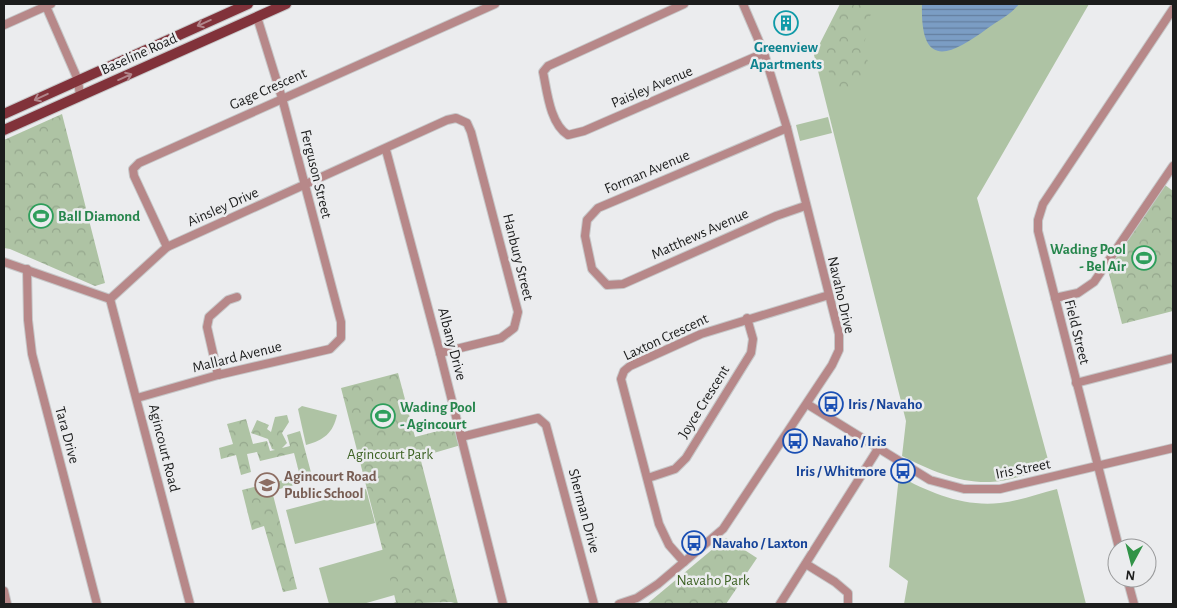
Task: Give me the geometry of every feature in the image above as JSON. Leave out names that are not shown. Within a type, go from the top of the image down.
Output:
[{"type":"main road","name":"Baseline Road","points":[[4,114],[248,4]]},
{"type":"main road","name":"Baseline Road","points":[[4,130],[286,4]]},
{"type":"street","name":"Gage Crescent","points":[[167,247],[134,176],[133,169],[139,163],[495,4]]},
{"type":"street","name":"Paisley Avenue","points":[[684,4],[548,66],[543,72],[556,121],[561,130],[568,135],[584,131],[764,53]]},
{"type":"street","name":"Navaho Drive","points":[[619,604],[637,598],[658,584],[717,535],[732,518],[832,365],[839,350],[839,334],[805,206],[787,128],[764,53],[743,4]]},
{"type":"street","points":[[4,25],[47,5],[78,80],[80,96]]},
{"type":"street","name":"Field Street","points":[[1117,538],[1038,232],[1038,220],[1043,204],[1173,10]]},
{"type":"street","name":"Ferguson Street","points":[[257,17],[282,98],[341,322],[341,338]]},
{"type":"street","name":"Ainsley Drive","points":[[110,299],[167,247],[386,150],[447,120],[463,119]]},
{"type":"street","name":"Hanbury Street","points":[[440,353],[501,338],[514,328],[518,312],[471,132],[463,119]]},
{"type":"street","name":"Forman Avenue","points":[[607,285],[592,269],[585,236],[587,220],[598,208],[787,128]]},
{"type":"street","name":"Albany Drive","points":[[386,150],[440,353],[503,604]]},
{"type":"street","points":[[1055,298],[1078,293],[1094,282],[1173,166]]},
{"type":"street","name":"Matthews Avenue","points":[[607,285],[623,284],[776,216],[805,206]]},
{"type":"street","points":[[4,262],[110,299]]},
{"type":"street","name":"Tara Drive","points":[[27,270],[28,320],[32,354],[97,604]]},
{"type":"street","name":"Laxton Crescent","points":[[684,562],[669,545],[659,524],[621,380],[624,371],[630,366],[700,334],[829,294]]},
{"type":"street","points":[[218,375],[207,327],[209,317],[228,300],[237,298]]},
{"type":"street","name":"Agincourt Road","points":[[110,299],[190,604]]},
{"type":"street","name":"Joyce Crescent","points":[[648,478],[676,469],[696,441],[751,353],[753,338],[747,318]]},
{"type":"street","name":"Mallard Avenue","points":[[137,398],[218,375],[330,349],[341,338]]},
{"type":"street","points":[[1076,383],[1173,358]]},
{"type":"street","name":"Iris Street","points":[[807,404],[930,480],[964,489],[1000,490],[1173,448]]},
{"type":"street","name":"Sherman Drive","points":[[461,437],[538,418],[546,424],[594,604]]},
{"type":"street","points":[[780,604],[878,449]]},
{"type":"street","points":[[806,564],[835,582],[848,593],[848,604]]},
{"type":"street","points":[[1130,588],[1134,604]]},
{"type":"street","points":[[4,591],[7,604]]},
{"type":"green space","points":[[840,4],[1089,4],[977,198],[1050,467],[1005,480],[978,482],[944,475],[902,456],[906,421],[814,55]]},
{"type":"green space","points":[[843,4],[876,4],[868,21],[863,50],[869,65],[868,76],[858,90],[843,98],[828,70],[816,55]]},
{"type":"green space","points":[[62,114],[105,283],[95,286],[4,248],[4,140]]},
{"type":"green space","points":[[828,117],[832,133],[800,141],[796,125]]},
{"type":"green space","points":[[1165,185],[1173,191],[1173,311],[1122,324],[1108,270]]},
{"type":"green space","name":"Agincourt Park","points":[[398,373],[415,437],[457,426],[461,445],[420,457],[458,604],[451,602],[391,604],[396,602],[341,388]]},
{"type":"green space","points":[[302,406],[337,415],[333,427],[327,435],[318,441],[306,445],[298,409]]},
{"type":"green space","points":[[287,415],[289,422],[282,433],[287,443],[282,448],[290,446],[287,435],[300,431],[313,480],[272,491],[297,589],[283,592],[264,526],[252,530],[242,490],[300,476],[294,453],[260,461],[257,452],[247,454],[251,472],[241,475],[236,455],[221,459],[219,448],[233,444],[227,424],[246,419],[253,444],[267,441],[270,451],[275,450],[272,449],[268,439],[251,433],[257,420],[269,425],[267,429],[271,432],[275,417]]},
{"type":"green space","points":[[899,476],[935,493],[973,503],[1007,502],[1057,489],[1086,604],[904,604],[908,581],[889,567]]},
{"type":"green space","points":[[366,489],[375,523],[295,544],[286,510]]},
{"type":"green space","name":"Navaho Park","points":[[726,538],[757,558],[726,604],[647,604]]},
{"type":"green space","points":[[413,541],[426,586],[363,604],[329,604],[319,568]]},
{"type":"water","points":[[922,4],[1019,4],[1009,14],[961,46],[940,51],[932,48],[926,39]]},
{"type":"water","name":"Wading Pool - Bel Air","points":[[1144,247],[1155,253],[1145,270],[1134,263]]},
{"type":"water","name":"Wading Pool - Agincourt","points":[[388,405],[391,424],[379,427],[375,408]]},
{"type":"place","name":"Greenview Apartments","points":[[786,23]]},
{"type":"place","name":"Ball Diamond","points":[[41,216]]},
{"type":"place","name":"Wading Pool - Bel Air","points":[[1144,258]]},
{"type":"place","name":"Iris / Navaho","points":[[831,404]]},
{"type":"place","name":"Wading Pool - Agincourt","points":[[383,416]]},
{"type":"place","name":"Navaho / Iris","points":[[795,441]]},
{"type":"place","name":"Iris / Whitmore","points":[[903,471]]},
{"type":"place","name":"Agincourt Road Public School","points":[[267,485]]},
{"type":"place","name":"Navaho / Laxton","points":[[694,543]]}]
